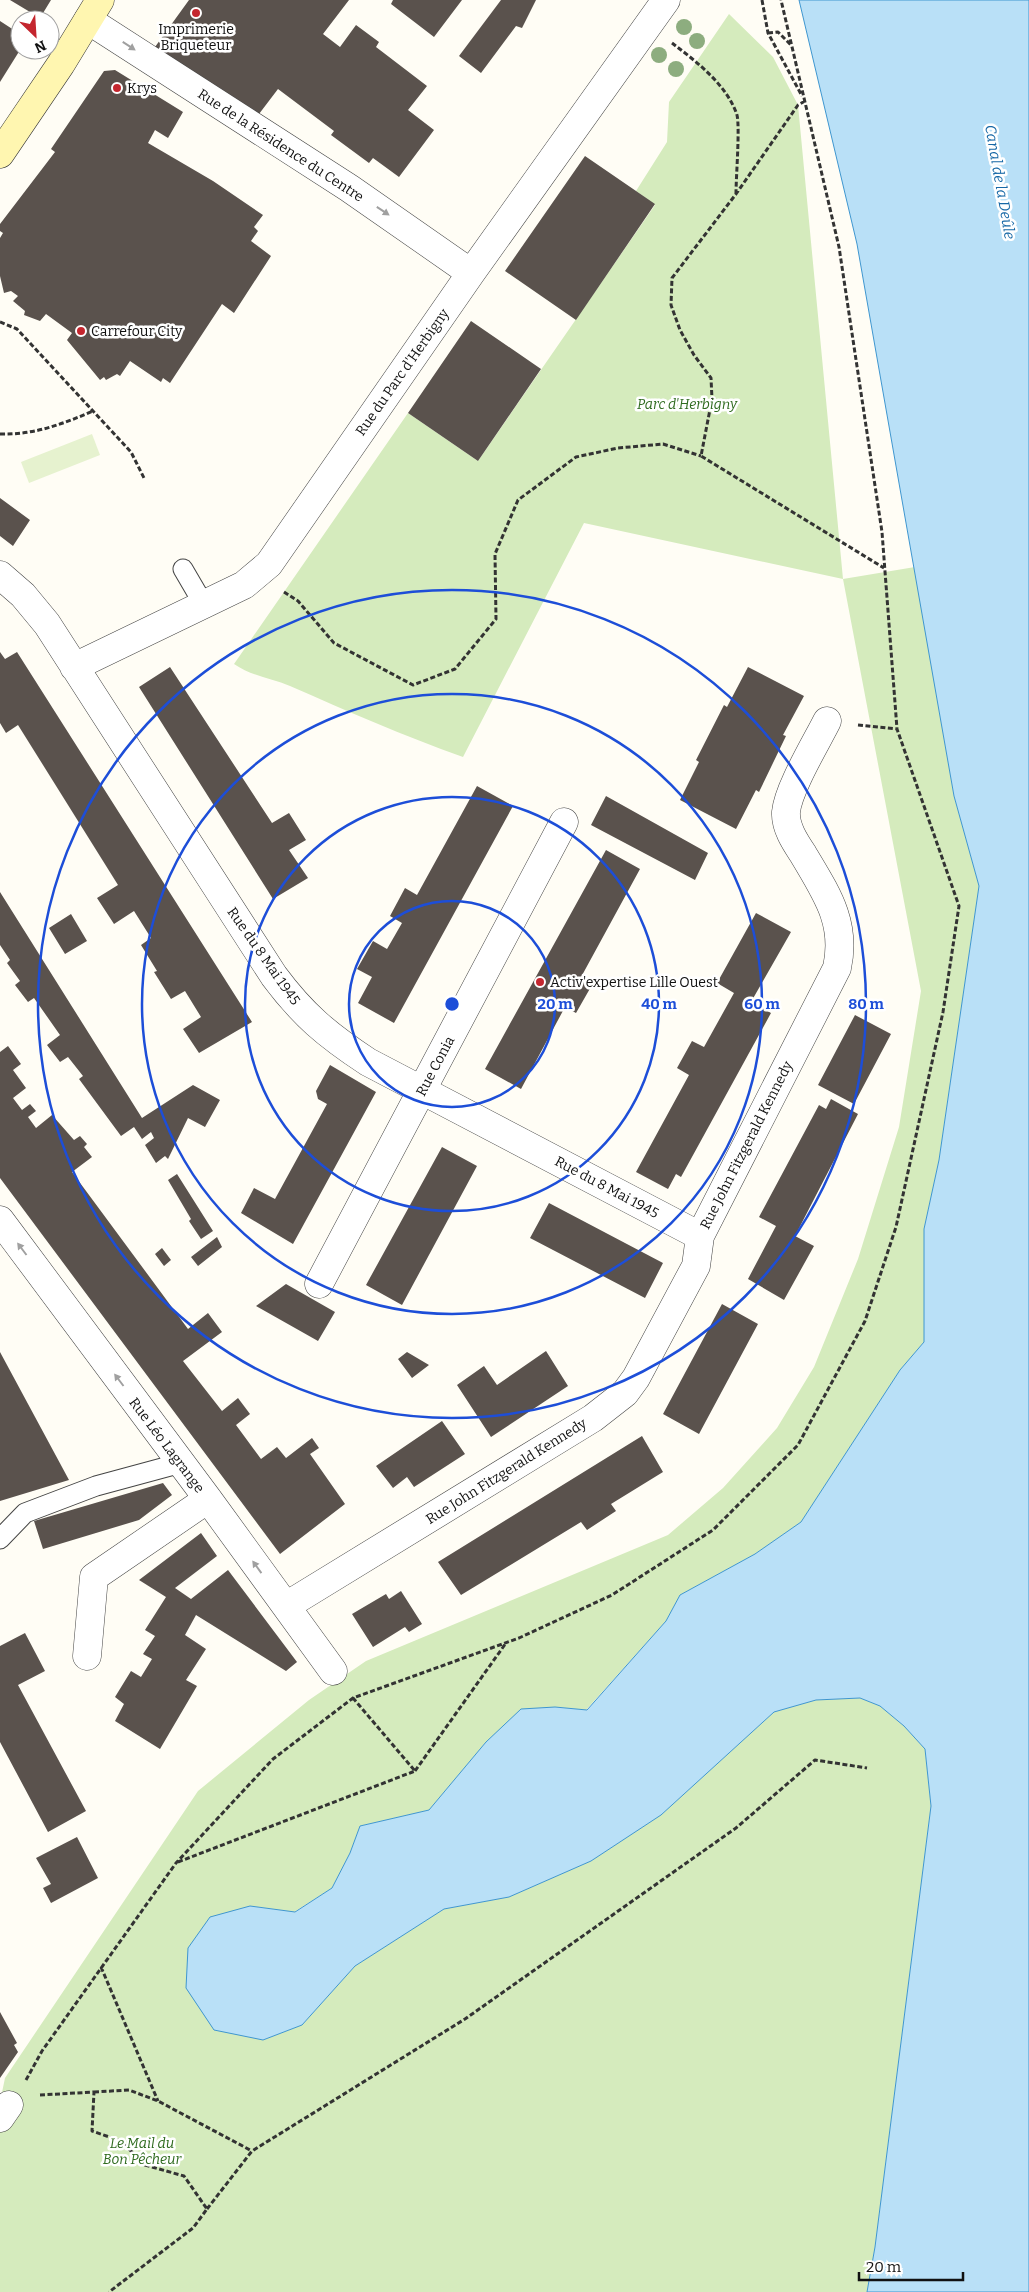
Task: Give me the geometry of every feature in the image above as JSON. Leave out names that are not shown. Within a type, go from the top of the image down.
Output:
[{"type":"main road","points":[[0,154],[94,10]]},
{"type":"street","name":"Rue du Parc d'Herbigny","points":[[74,667],[244,585],[258,575],[278,550],[666,0]]},
{"type":"street","name":"Rue de la Résidence du Centre","points":[[94,10],[471,274]]},
{"type":"street","name":"Rue du 8 Mai 1945","points":[[0,574],[36,610],[268,967],[290,997],[322,1030],[344,1046],[422,1091],[700,1236]]},
{"type":"street","name":"Rue John Fitzgerald Kennedy","points":[[286,1606],[593,1418],[618,1398],[636,1378],[696,1266],[700,1236],[837,968],[841,948],[840,929],[832,907],[788,828],[786,813],[789,798],[827,721]]},
{"type":"street","name":"Rue Conia","points":[[319,1284],[564,822]]},
{"type":"street","name":"Rue Léo Lagrange","points":[[0,1220],[208,1499],[332,1671]]},
{"type":"street","points":[[87,1656],[94,1577],[208,1499]]},
{"type":"lane","points":[[183,569],[204,605]]},
{"type":"lane","points":[[0,1539],[26,1514],[96,1486],[181,1463]]},
{"type":"path","points":[[762,0],[768,33],[805,101]]},
{"type":"path","points":[[258,575],[298,601],[334,643],[412,685],[456,669],[496,619],[495,554],[518,500],[576,457],[618,448],[662,444],[701,456],[885,568],[881,522],[839,247],[781,0]]},
{"type":"path","points":[[648,25],[696,62],[728,95],[737,117],[736,194]]},
{"type":"path","points":[[768,33],[778,32],[792,45]]},
{"type":"path","points":[[701,456],[712,399],[712,378],[694,355],[680,330],[672,305],[672,278],[736,194],[798,105],[805,101]]},
{"type":"path","points":[[0,322],[17,329],[131,452],[144,478]]},
{"type":"path","points":[[0,434],[23,433],[58,427],[93,411]]},
{"type":"path","points":[[827,721],[897,729]]},
{"type":"path","points":[[176,1863],[415,1771],[506,1643]]},
{"type":"path","points":[[353,1698],[415,1771]]},
{"type":"path","points":[[109,2292],[193,2228],[252,2151],[465,2020],[736,1828],[815,1760],[867,1768]]},
{"type":"path","points":[[101,1967],[158,2101]]},
{"type":"path","points":[[36,2095],[129,2090],[158,2101],[252,2151]]},
{"type":"path","points":[[94,2092],[92,2131],[120,2141],[144,2165],[184,2176],[207,2208]]},
{"type":"green space","name":"Parc d'Herbigny","points":[[729,14],[773,57],[798,105],[843,579],[584,523],[463,757],[397,732],[234,664],[408,413],[478,461],[655,205],[636,191],[667,142],[669,102]]},
{"type":"green space","points":[[92,434],[100,455],[29,483],[21,462]]},
{"type":"green space","name":"Le Mail du Bon Pêcheur","points":[[915,567],[954,796],[979,886],[939,1160],[924,1229],[924,1342],[900,1370],[801,1522],[755,1554],[680,1595],[666,1621],[586,1710],[555,1707],[486,1742],[429,1810],[360,1826],[350,1853],[332,1888],[294,1912],[250,1906],[263,2040],[302,2025],[355,1966],[444,1909],[509,1897],[591,1861],[661,1815],[774,1712],[816,1700],[860,1698],[880,1706],[904,1726],[925,1749],[931,1806],[875,2247],[867,2292],[0,2292],[0,2102],[5,2078],[198,1791],[309,1700],[366,1661],[668,1535],[723,1488],[777,1428],[814,1367],[858,1259],[899,1127],[921,991],[843,579]]},
{"type":"water","name":"Canal de la Deûle","points":[[799,0],[1029,0],[1029,2292],[867,2292],[875,2247],[931,1806],[925,1749],[904,1726],[880,1706],[860,1698],[816,1700],[774,1712],[661,1815],[591,1861],[509,1897],[444,1909],[355,1966],[302,2025],[263,2040],[214,2030],[186,1988],[188,1948],[210,1917],[250,1906],[295,1912],[332,1888],[350,1853],[360,1826],[429,1810],[486,1742],[521,1709],[555,1707],[587,1710],[666,1621],[680,1595],[755,1554],[801,1522],[900,1370],[924,1342],[924,1229],[939,1160],[979,886],[954,796],[857,244]]},
{"type":"building","points":[[10,0],[51,0],[45,10],[27,10]]},
{"type":"building","points":[[189,0],[349,0],[323,34],[340,47],[356,25],[379,42],[376,47],[427,86],[408,110],[434,130],[399,177],[373,158],[369,163],[331,135],[334,131],[278,89],[259,114],[155,47]]},
{"type":"building","points":[[393,0],[462,0],[434,37],[391,4]]},
{"type":"building","points":[[501,0],[536,0],[522,28],[516,26],[481,73],[459,56]]},
{"type":"building","points":[[0,21],[10,28],[10,60],[14,60],[0,82]]},
{"type":"building","points":[[115,70],[183,112],[168,138],[155,130],[148,143],[213,181],[263,215],[254,227],[258,231],[251,241],[271,256],[234,313],[222,304],[170,383],[163,378],[161,382],[130,361],[120,376],[117,374],[106,380],[104,377],[100,380],[67,340],[72,333],[46,314],[40,321],[24,315],[25,311],[13,301],[18,296],[11,291],[4,293],[0,276],[0,238],[3,233],[0,231],[0,224],[55,152],[51,149],[104,71]]},
{"type":"building","points":[[585,156],[655,204],[576,320],[505,271]]},
{"type":"building","points":[[471,321],[541,369],[478,461],[408,413]]},
{"type":"building","points":[[0,498],[30,520],[13,546],[0,536]]},
{"type":"building","points":[[0,652],[5,659],[17,652],[252,1022],[199,1053],[183,1029],[201,1017],[185,991],[171,999],[154,972],[157,971],[141,945],[151,938],[134,911],[114,924],[97,898],[118,885],[18,725],[6,733],[0,723]]},
{"type":"building","points":[[170,667],[272,823],[289,813],[306,840],[289,850],[308,878],[273,899],[139,687]]},
{"type":"building","points":[[748,667],[804,696],[783,735],[786,736],[759,792],[756,790],[736,829],[680,800],[699,762],[696,760],[724,705],[727,707]]},
{"type":"building","points":[[477,786],[513,806],[394,1023],[358,1003],[372,977],[357,969],[373,941],[387,949],[402,923],[390,916],[405,888],[417,895]]},
{"type":"building","points":[[606,796],[708,853],[695,880],[591,825]]},
{"type":"building","points":[[606,850],[640,869],[580,979],[592,985],[576,1013],[565,1007],[521,1089],[485,1069]]},
{"type":"building","points":[[0,892],[142,1118],[193,1085],[220,1100],[205,1127],[188,1118],[168,1159],[165,1156],[156,1163],[145,1145],[154,1138],[151,1132],[142,1139],[134,1127],[121,1136],[79,1079],[83,1076],[68,1057],[60,1062],[47,1045],[60,1035],[34,998],[28,1002],[15,985],[20,981],[7,963],[10,960],[0,945]]},
{"type":"building","points":[[756,913],[791,932],[751,1002],[771,1013],[681,1177],[676,1174],[668,1189],[636,1172],[689,1075],[677,1068],[692,1041],[704,1047],[734,993],[717,983]]},
{"type":"building","points":[[71,914],[87,941],[65,954],[49,928]]},
{"type":"building","points":[[855,1015],[891,1034],[854,1104],[818,1085]]},
{"type":"building","points":[[8,1046],[21,1064],[13,1070],[26,1088],[13,1098],[22,1110],[30,1104],[36,1111],[28,1117],[36,1128],[52,1115],[74,1140],[80,1136],[87,1144],[84,1147],[92,1157],[72,1172],[188,1329],[208,1313],[222,1332],[183,1361],[222,1411],[238,1398],[250,1414],[236,1425],[261,1459],[277,1447],[286,1458],[312,1438],[319,1448],[310,1454],[345,1504],[280,1554],[0,1178],[0,1052]]},
{"type":"building","points":[[330,1065],[376,1092],[293,1244],[241,1213],[254,1188],[275,1199],[327,1104],[318,1099],[316,1091]]},
{"type":"building","points":[[831,1099],[858,1114],[795,1236],[814,1246],[784,1300],[748,1279],[776,1226],[759,1217],[819,1105],[826,1109]]},
{"type":"building","points":[[442,1147],[477,1166],[402,1305],[366,1285]]},
{"type":"building","points":[[177,1174],[213,1231],[201,1239],[189,1221],[191,1219],[168,1180]]},
{"type":"building","points":[[549,1203],[663,1263],[645,1298],[530,1238]]},
{"type":"building","points":[[217,1237],[222,1247],[198,1266],[191,1257]]},
{"type":"building","points":[[162,1248],[171,1260],[164,1266],[155,1254]]},
{"type":"building","points":[[286,1284],[335,1312],[318,1341],[256,1306]]},
{"type":"building","points":[[722,1304],[758,1324],[699,1434],[663,1414]]},
{"type":"building","points":[[546,1351],[568,1386],[491,1437],[457,1385],[484,1366],[497,1385]]},
{"type":"building","points":[[0,1352],[69,1480],[0,1501]]},
{"type":"building","points":[[407,1352],[429,1365],[412,1378],[398,1359]]},
{"type":"building","points":[[442,1421],[465,1454],[414,1487],[407,1477],[393,1488],[376,1466]]},
{"type":"building","points":[[642,1436],[663,1472],[611,1504],[616,1511],[587,1530],[581,1522],[461,1595],[438,1562]]},
{"type":"building","points":[[163,1483],[172,1495],[139,1520],[43,1549],[34,1521]]},
{"type":"building","points":[[201,1533],[217,1556],[175,1588],[191,1599],[228,1570],[297,1662],[286,1671],[196,1615],[185,1635],[206,1649],[186,1680],[197,1686],[160,1749],[115,1721],[124,1704],[115,1697],[131,1671],[141,1677],[152,1659],[143,1654],[155,1636],[145,1630],[166,1597],[139,1580]]},
{"type":"building","points":[[401,1591],[422,1624],[409,1632],[405,1627],[373,1647],[352,1614],[386,1594],[389,1599]]},
{"type":"building","points":[[25,1633],[45,1671],[18,1685],[86,1811],[48,1832],[0,1742],[0,1646]]},
{"type":"building","points":[[77,1837],[98,1878],[51,1903],[43,1888],[51,1884],[36,1858]]},
{"type":"building","points":[[0,2012],[17,2043],[14,2045],[18,2052],[0,2078]]},
{"type":"place","name":"Imprimerie Briqueteur","points":[[196,13]]},
{"type":"place","name":"Krys","points":[[117,88]]},
{"type":"place","name":"Carrefour City","points":[[81,331]]},
{"type":"place","name":"Activ'expertise Lille Ouest","points":[[540,982]]}]
